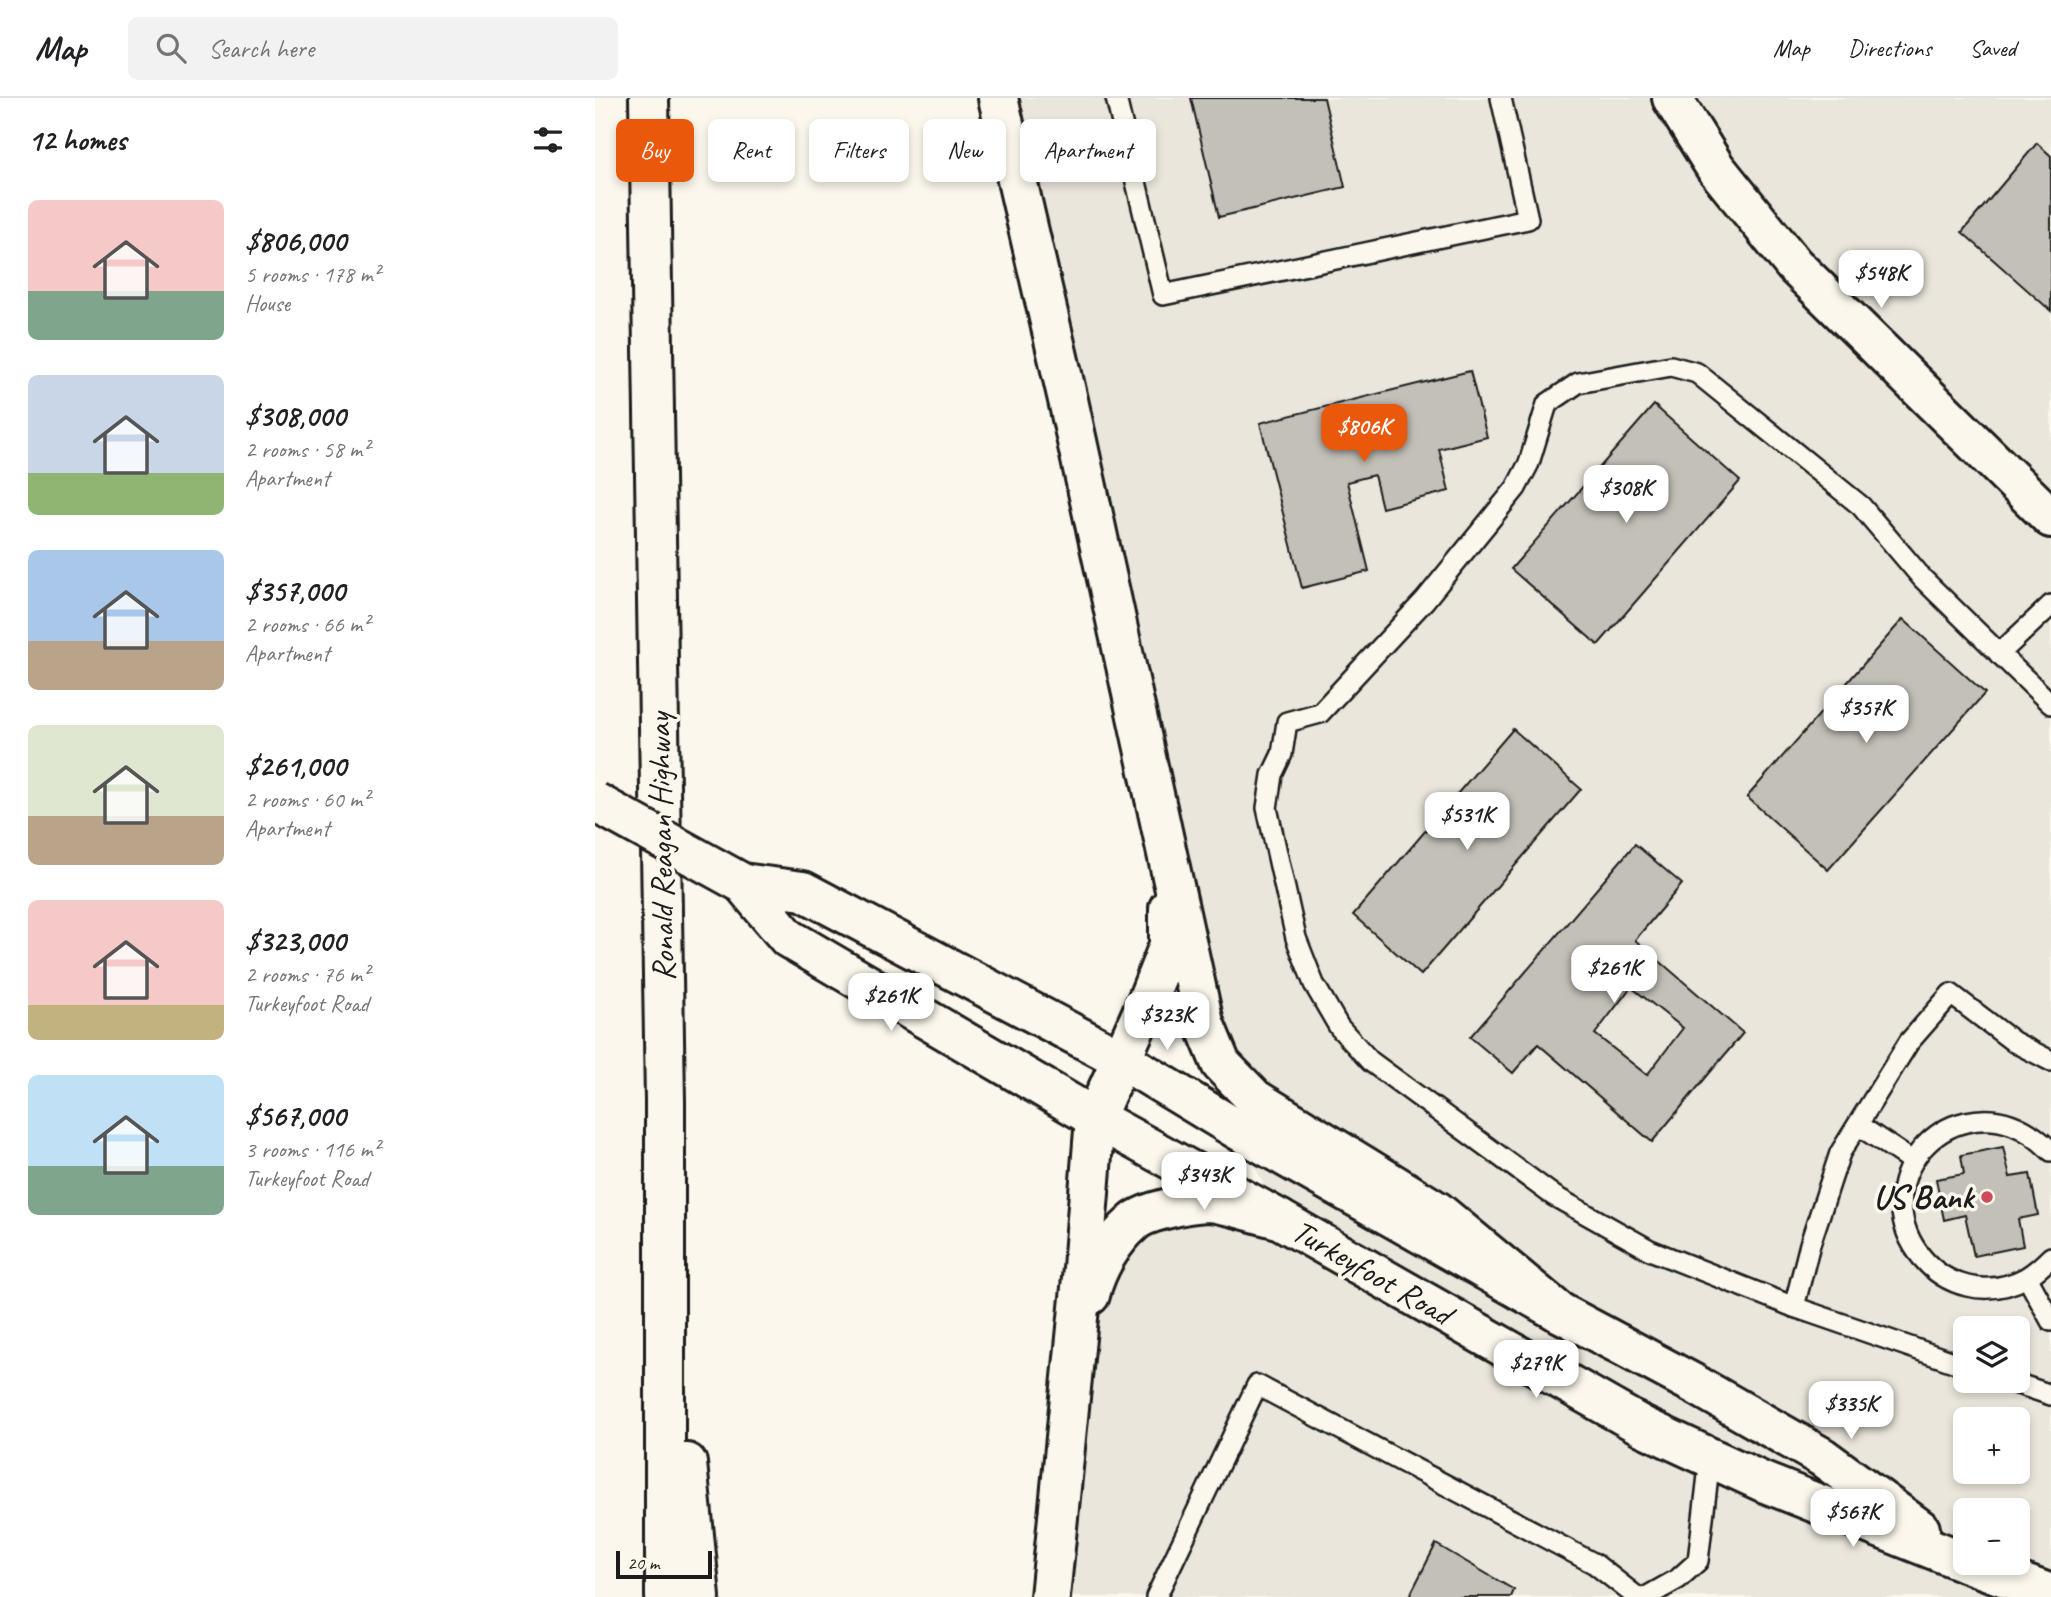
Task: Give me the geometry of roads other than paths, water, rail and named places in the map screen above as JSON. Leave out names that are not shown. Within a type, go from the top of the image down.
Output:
[{"type":"main road","name":"Ronald Reagan Highway","points":[[649,98],[665,1101],[665,1597]]},
{"type":"main road","points":[[999,98],[1204,1023],[1221,1064],[1255,1099],[1437,1210],[1559,1312]]},
{"type":"main road","points":[[1672,98],[1715,167],[1794,265],[2051,518]]},
{"type":"main road","name":"Turkeyfoot Road","points":[[595,802],[742,883],[788,938],[1095,1118],[1279,1219],[1644,1427],[1763,1482],[1953,1557]]},
{"type":"main road","points":[[1051,1597],[1095,1118],[1168,946],[1170,868]]},
{"type":"main road","name":"Turkeyfoot Road","points":[[742,883],[803,891],[1121,1059],[1559,1312],[1696,1385],[1822,1457],[1953,1552]]},
{"type":"main road","points":[[1075,1351],[1094,1279],[1114,1244],[1135,1220],[1173,1207],[1208,1202],[1279,1219]]},
{"type":"main road","points":[[664,1230],[700,1597]]},
{"type":"main road","name":"Turkeyfoot Road","points":[[2001,1575],[2051,1594]]},
{"type":"lane","points":[[1116,98],[1163,295],[1528,219],[1501,98]]},
{"type":"lane","points":[[1953,1362],[1794,1307],[1650,1250],[1554,1196],[1370,1061],[1339,1027],[1314,984],[1296,939],[1267,808],[1272,775],[1282,754],[1287,722],[1320,713],[1426,600],[1517,488],[1529,463],[1547,404],[1578,383],[1671,366],[1697,373],[1861,506],[1923,579],[2051,704]]},
{"type":"lane","points":[[1999,654],[2051,605]]},
{"type":"lane","points":[[1794,1307],[1810,1244],[1840,1153],[1909,1042],[1951,994],[2014,1041],[2051,1061]]},
{"type":"lane","points":[[2051,1151],[2034,1135],[2009,1122],[1981,1119],[1954,1125],[1930,1139],[1912,1161],[1902,1186],[1901,1214],[1909,1241],[1926,1263],[1948,1279],[1974,1287],[2002,1286],[2027,1277],[2051,1257]]},
{"type":"lane","points":[[1858,1125],[1912,1161]]},
{"type":"lane","points":[[2027,1277],[2051,1321]]},
{"type":"lane","points":[[1156,1597],[1257,1385],[1595,1564],[1637,1597]]},
{"type":"lane","points":[[2030,1388],[2051,1395]]},
{"type":"lane","points":[[1646,1597],[1678,1579],[1699,1561],[1710,1458]]},
{"type":"place","name":"US Bank","points":[[1987,1197]]}]
